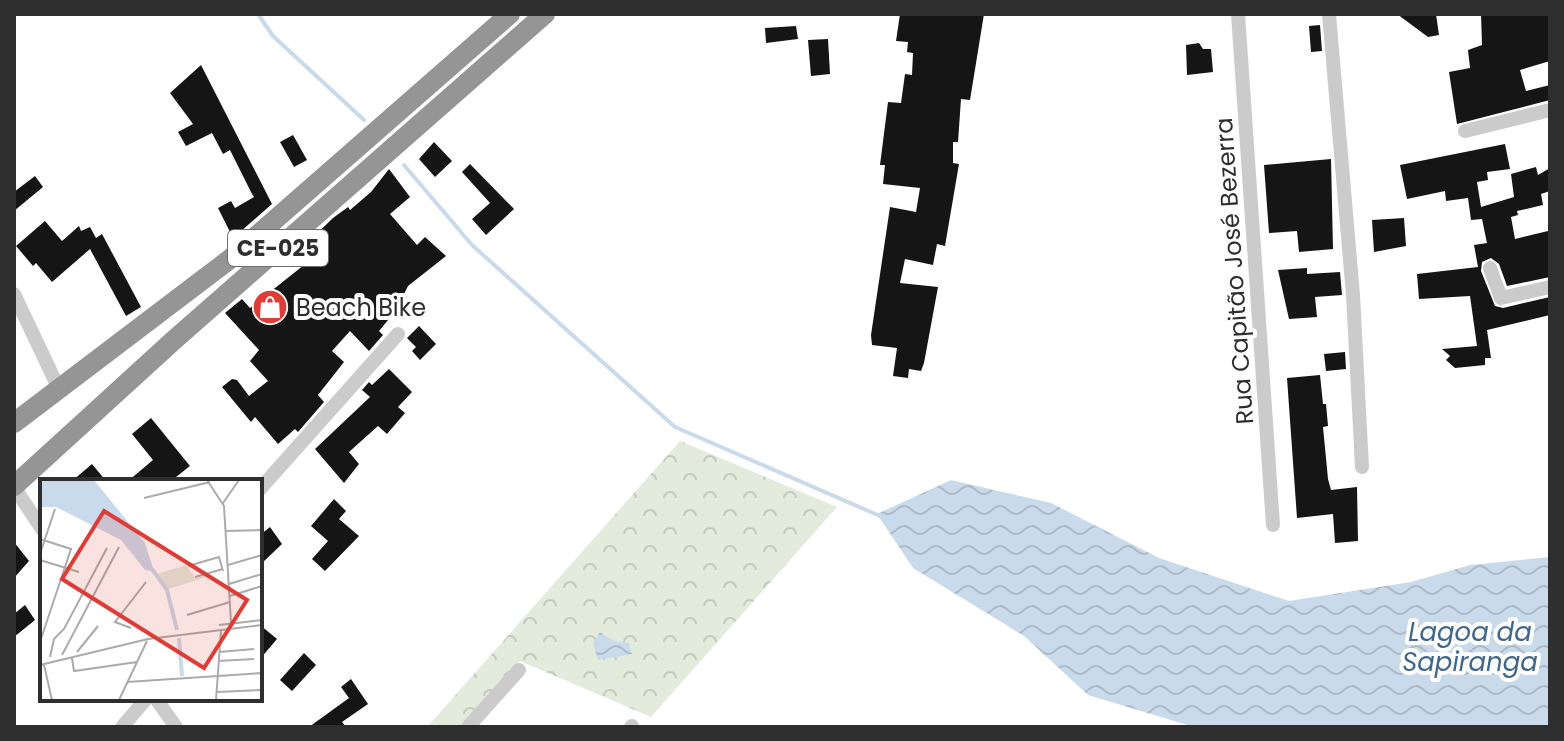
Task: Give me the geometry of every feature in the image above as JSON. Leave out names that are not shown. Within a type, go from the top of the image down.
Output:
[{"type":"highway","name":"CE-025","points":[[14,423],[230,259],[510,14]]},
{"type":"highway","name":"CE-025","points":[[14,486],[184,330],[545,14]]},
{"type":"street","name":"Rua Capitão José Bezerra","points":[[1238,14],[1273,525]]},
{"type":"street","points":[[1329,14],[1353,295],[1362,467]]},
{"type":"street","points":[[1465,131],[1550,110]]},
{"type":"street","points":[[1490,268],[1501,298],[1550,287]]},
{"type":"street","points":[[14,294],[59,389]]},
{"type":"street","points":[[262,487],[398,334]]},
{"type":"street","points":[[14,486],[40,526]]},
{"type":"street","points":[[468,727],[519,670]]},
{"type":"street","points":[[122,727],[144,701]]},
{"type":"street","points":[[157,701],[176,727]]},
{"type":"green space","points":[[680,441],[837,507],[651,717],[520,661],[461,727],[427,727]]},
{"type":"water","name":"Lagoa da Sapiranga","points":[[951,480],[1051,503],[1159,558],[1289,601],[1411,582],[1470,565],[1550,557],[1550,727],[1194,727],[1088,695],[1024,636],[913,568],[877,514]]},
{"type":"water","points":[[600,632],[614,641],[629,643],[632,654],[598,660],[593,643]]},
{"type":"building","points":[[900,14],[984,14],[970,100],[961,99],[958,142],[953,142],[953,163],[959,164],[945,246],[937,244],[933,265],[905,259],[900,283],[938,287],[924,363],[921,371],[909,369],[908,378],[893,376],[897,348],[872,345],[871,335],[890,207],[916,212],[920,188],[883,184],[885,165],[880,165],[888,102],[901,103],[905,74],[912,75],[913,53],[907,52],[908,42],[896,41]]},
{"type":"building","points":[[1397,14],[1436,14],[1439,35],[1428,37]]},
{"type":"building","points":[[1481,14],[1550,14],[1550,61],[1520,70],[1526,91],[1550,85],[1550,100],[1457,124],[1449,72],[1470,68],[1468,50],[1482,45]]},
{"type":"building","points":[[1320,25],[1322,51],[1311,52],[1309,26]]},
{"type":"building","points":[[796,26],[798,39],[766,43],[765,28]]},
{"type":"building","points":[[828,39],[830,74],[811,76],[808,40]]},
{"type":"building","points":[[1199,43],[1203,49],[1211,49],[1213,72],[1187,75],[1186,45]]},
{"type":"building","points":[[201,65],[272,204],[233,238],[218,208],[231,201],[235,208],[254,197],[230,150],[223,154],[212,133],[186,146],[178,132],[193,124],[170,93]]},
{"type":"building","points":[[293,135],[307,160],[294,167],[280,142]]},
{"type":"building","points":[[434,142],[452,161],[435,177],[419,159]]},
{"type":"building","points":[[1505,144],[1510,169],[1487,172],[1488,180],[1477,182],[1481,207],[1514,197],[1511,174],[1536,167],[1538,175],[1550,168],[1550,191],[1541,194],[1543,205],[1517,211],[1518,215],[1511,217],[1515,239],[1548,231],[1550,277],[1507,286],[1499,264],[1491,258],[1482,262],[1481,271],[1495,306],[1503,308],[1550,297],[1550,315],[1487,330],[1491,358],[1485,358],[1485,365],[1455,368],[1446,360],[1450,356],[1442,349],[1477,346],[1470,296],[1419,299],[1417,274],[1478,267],[1474,245],[1487,243],[1482,219],[1471,220],[1468,198],[1446,201],[1445,191],[1407,199],[1400,165]]},
{"type":"building","points":[[1331,159],[1333,249],[1299,252],[1297,231],[1269,233],[1264,165]]},
{"type":"building","points":[[470,164],[514,209],[486,235],[472,219],[490,203],[462,172]]},
{"type":"building","points":[[389,169],[410,197],[390,214],[417,245],[425,237],[446,256],[408,286],[404,294],[407,297],[379,331],[383,335],[369,351],[350,331],[332,351],[344,362],[318,395],[324,402],[298,432],[295,429],[278,444],[255,417],[251,422],[222,387],[232,379],[237,380],[249,396],[268,381],[250,361],[259,350],[225,313],[242,299],[250,308],[314,257],[304,246],[333,218],[348,207],[350,210],[371,192]]},
{"type":"building","points":[[35,176],[43,187],[14,211],[14,192]]},
{"type":"building","points":[[1404,218],[1406,246],[1374,252],[1372,220]]},
{"type":"building","points":[[45,221],[62,241],[79,226],[81,231],[90,227],[96,238],[102,234],[141,307],[126,316],[90,249],[52,282],[36,263],[33,266],[16,246]]},
{"type":"building","points":[[1307,268],[1307,274],[1340,272],[1342,295],[1315,297],[1317,317],[1289,319],[1278,270]]},
{"type":"building","points":[[419,326],[436,344],[420,360],[412,351],[416,347],[407,338]]},
{"type":"building","points":[[1345,352],[1346,369],[1326,371],[1324,354]]},
{"type":"building","points":[[389,369],[412,392],[398,407],[405,413],[387,434],[378,426],[349,452],[359,464],[344,483],[315,449],[370,397],[362,390],[369,382],[372,385]]},
{"type":"building","points":[[1320,375],[1328,426],[1323,427],[1328,479],[1331,490],[1357,487],[1358,541],[1335,543],[1333,514],[1297,518],[1287,378]]},
{"type":"building","points":[[151,418],[190,466],[174,479],[130,479],[153,460],[132,434]]},
{"type":"building","points":[[92,464],[104,479],[74,479]]},
{"type":"building","points":[[334,499],[346,511],[339,519],[359,536],[325,571],[312,559],[328,541],[311,526]]},
{"type":"building","points":[[270,527],[282,544],[262,563],[262,533]]},
{"type":"building","points":[[14,542],[29,561],[14,578]]},
{"type":"building","points":[[25,605],[35,620],[14,637],[14,614]]},
{"type":"building","points":[[262,627],[277,639],[262,657]]},
{"type":"building","points":[[304,653],[316,665],[292,691],[280,680]]},
{"type":"building","points":[[351,679],[368,704],[342,722],[346,727],[309,727],[349,698],[341,687]]},
{"type":"waterway","points":[[258,14],[273,36],[364,120]]},
{"type":"waterway","points":[[404,165],[472,245],[675,427],[880,516]]},
{"type":"place","name":"Beach Bike","points":[[270,307]]}]
